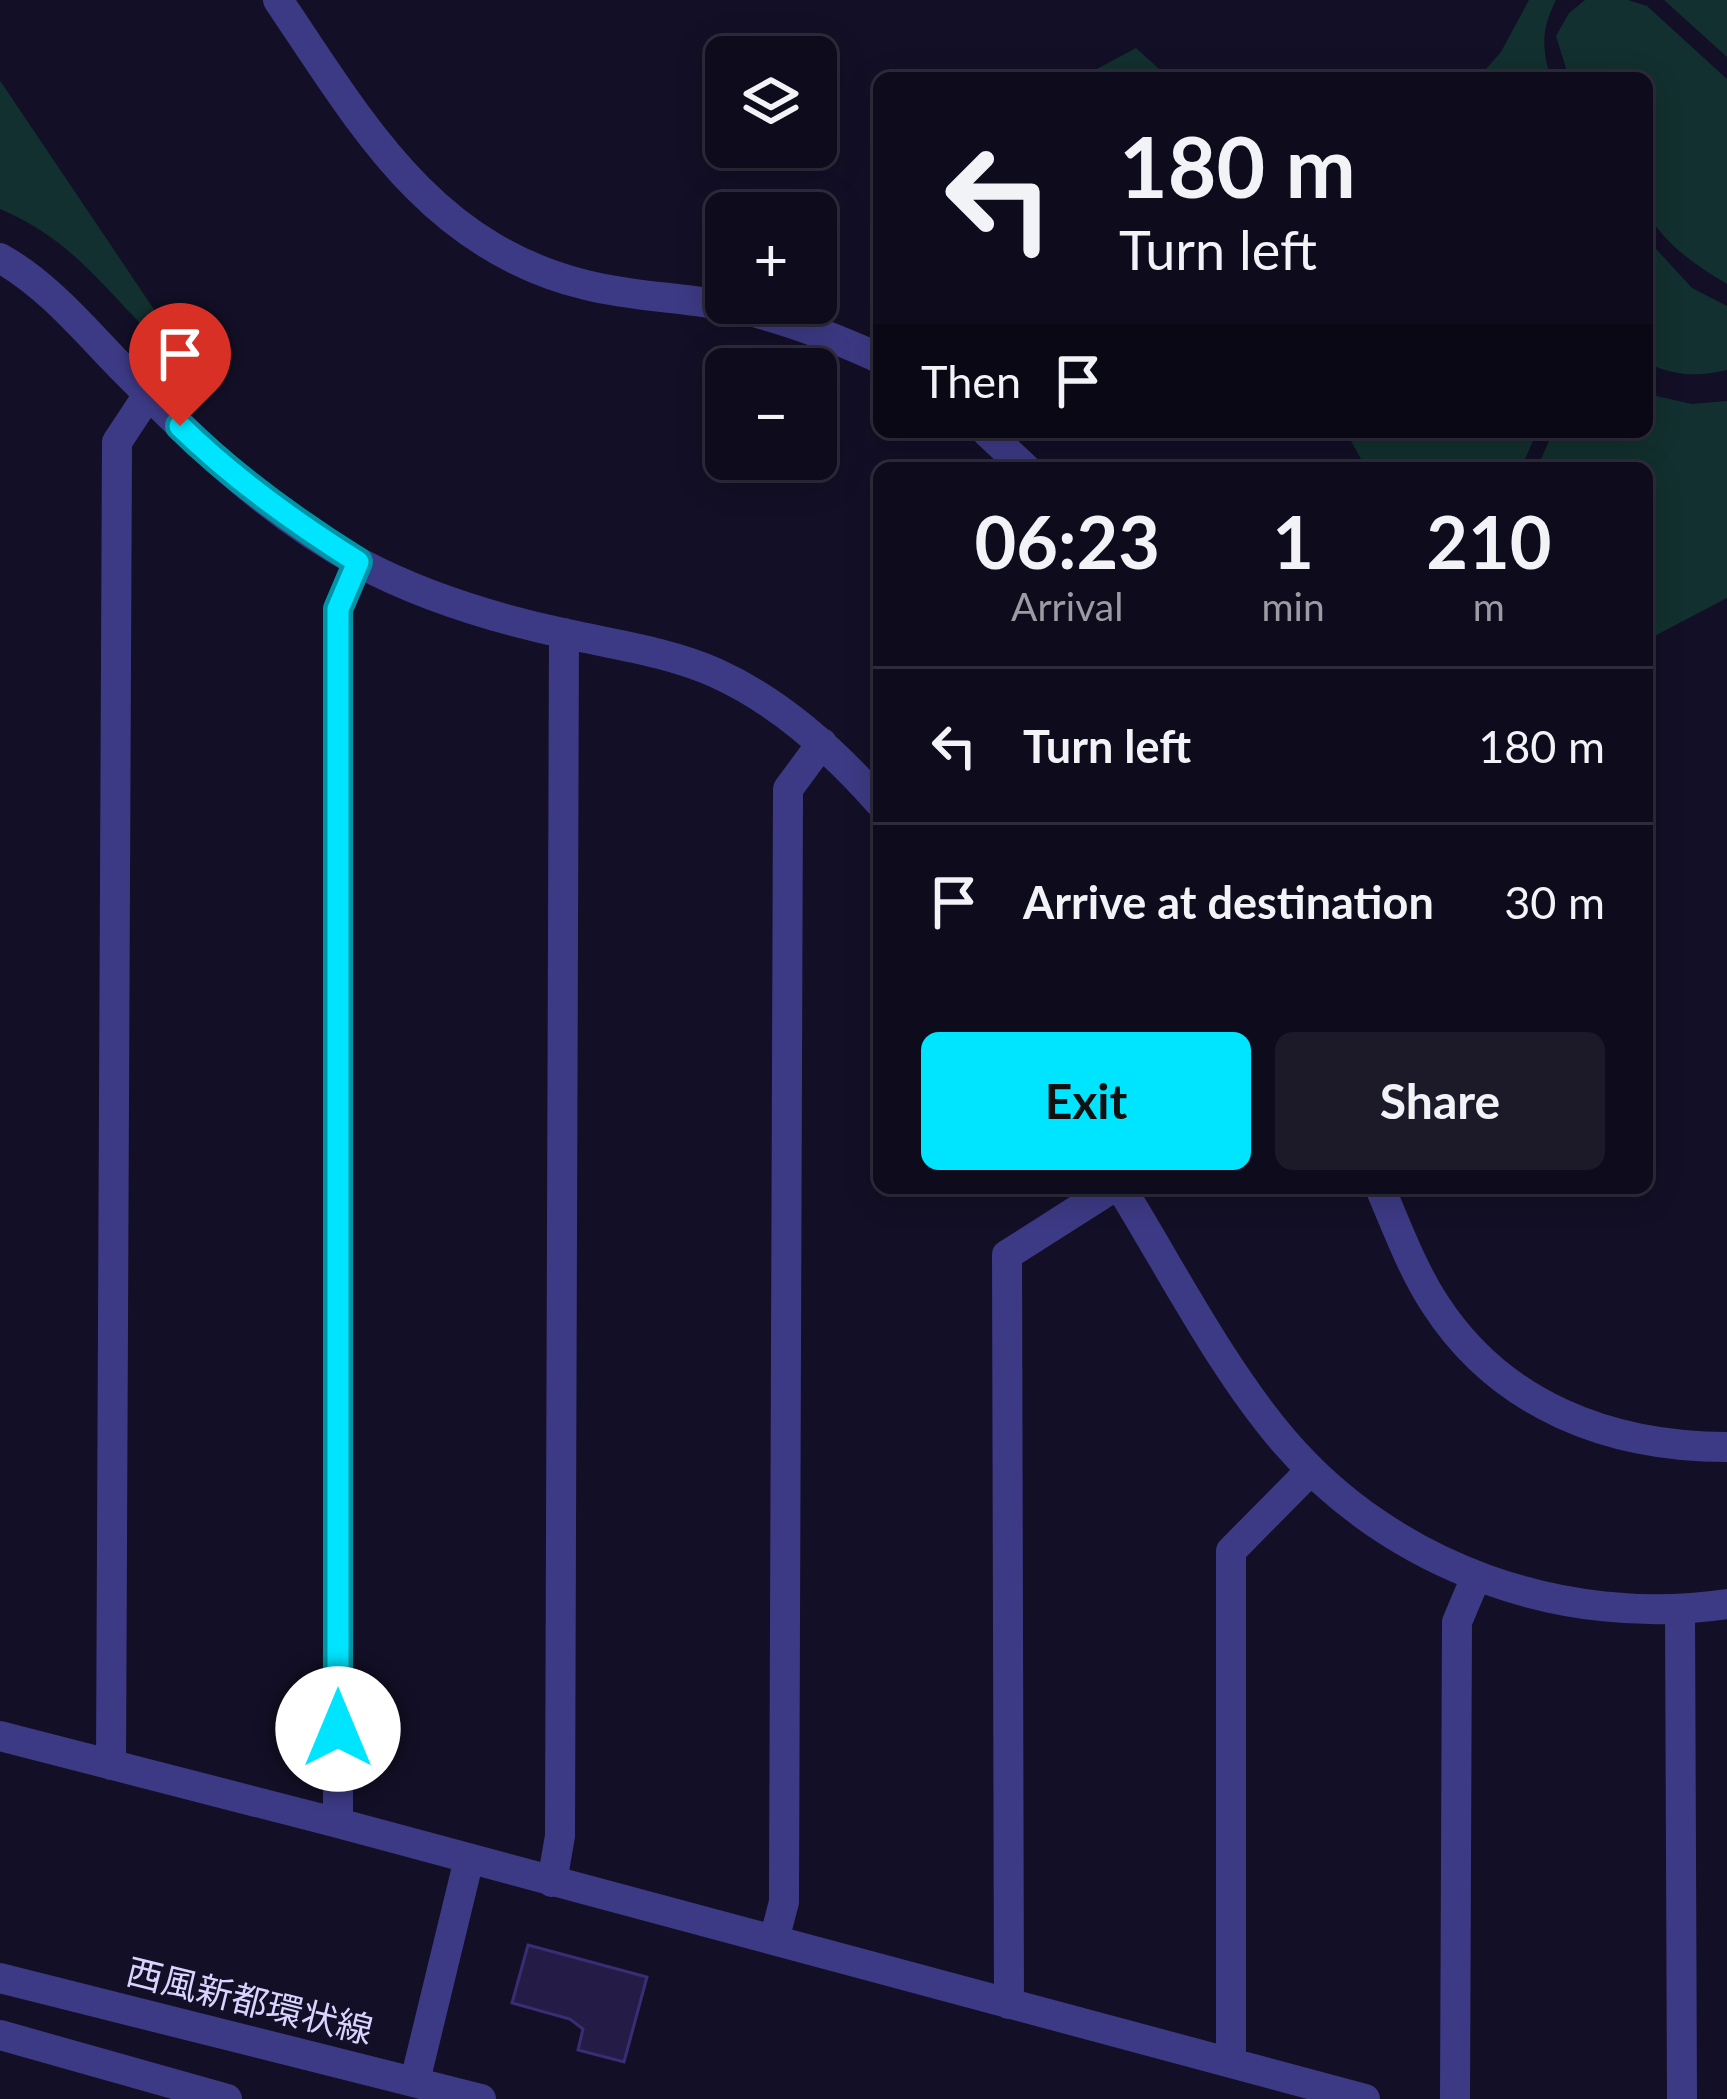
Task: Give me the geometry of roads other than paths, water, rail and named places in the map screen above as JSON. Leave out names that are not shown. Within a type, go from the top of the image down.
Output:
[{"type":"street","points":[[278,0],[373,141],[398,170],[458,226],[493,248],[586,285],[743,309],[873,355]]},
{"type":"street","points":[[0,258],[56,302],[211,457],[275,508],[358,562],[445,599],[564,633],[657,652],[716,673],[772,704],[822,743],[873,796]]},
{"type":"street","points":[[111,1766],[117,442],[148,395]]},
{"type":"street","points":[[993,438],[1019,462]]},
{"type":"street","points":[[338,1823],[338,609],[358,562]]},
{"type":"street","points":[[552,1882],[560,1812],[564,633]]},
{"type":"street","points":[[774,1940],[784,1903],[788,789],[822,743]]},
{"type":"street","points":[[1009,2004],[1007,1255],[1106,1194]]},
{"type":"street","points":[[1120,1194],[1251,1399],[1310,1471],[1388,1533],[1475,1577],[1604,1608],[1680,1611],[1727,1604]]},
{"type":"street","points":[[1383,1194],[1433,1301],[1453,1329],[1506,1381],[1551,1409],[1624,1438],[1674,1446],[1727,1447]]},
{"type":"street","points":[[1231,2063],[1231,1551],[1310,1471]]},
{"type":"street","points":[[1455,2099],[1457,1622],[1475,1577]]},
{"type":"street","points":[[1680,1611],[1682,2099]]},
{"type":"street","points":[[0,1736],[1365,2099]]},
{"type":"street","points":[[415,2081],[469,1859]]},
{"type":"street","name":"西風新都環状線","points":[[0,1978],[482,2099]]},
{"type":"street","points":[[0,2035],[227,2099]]}]
